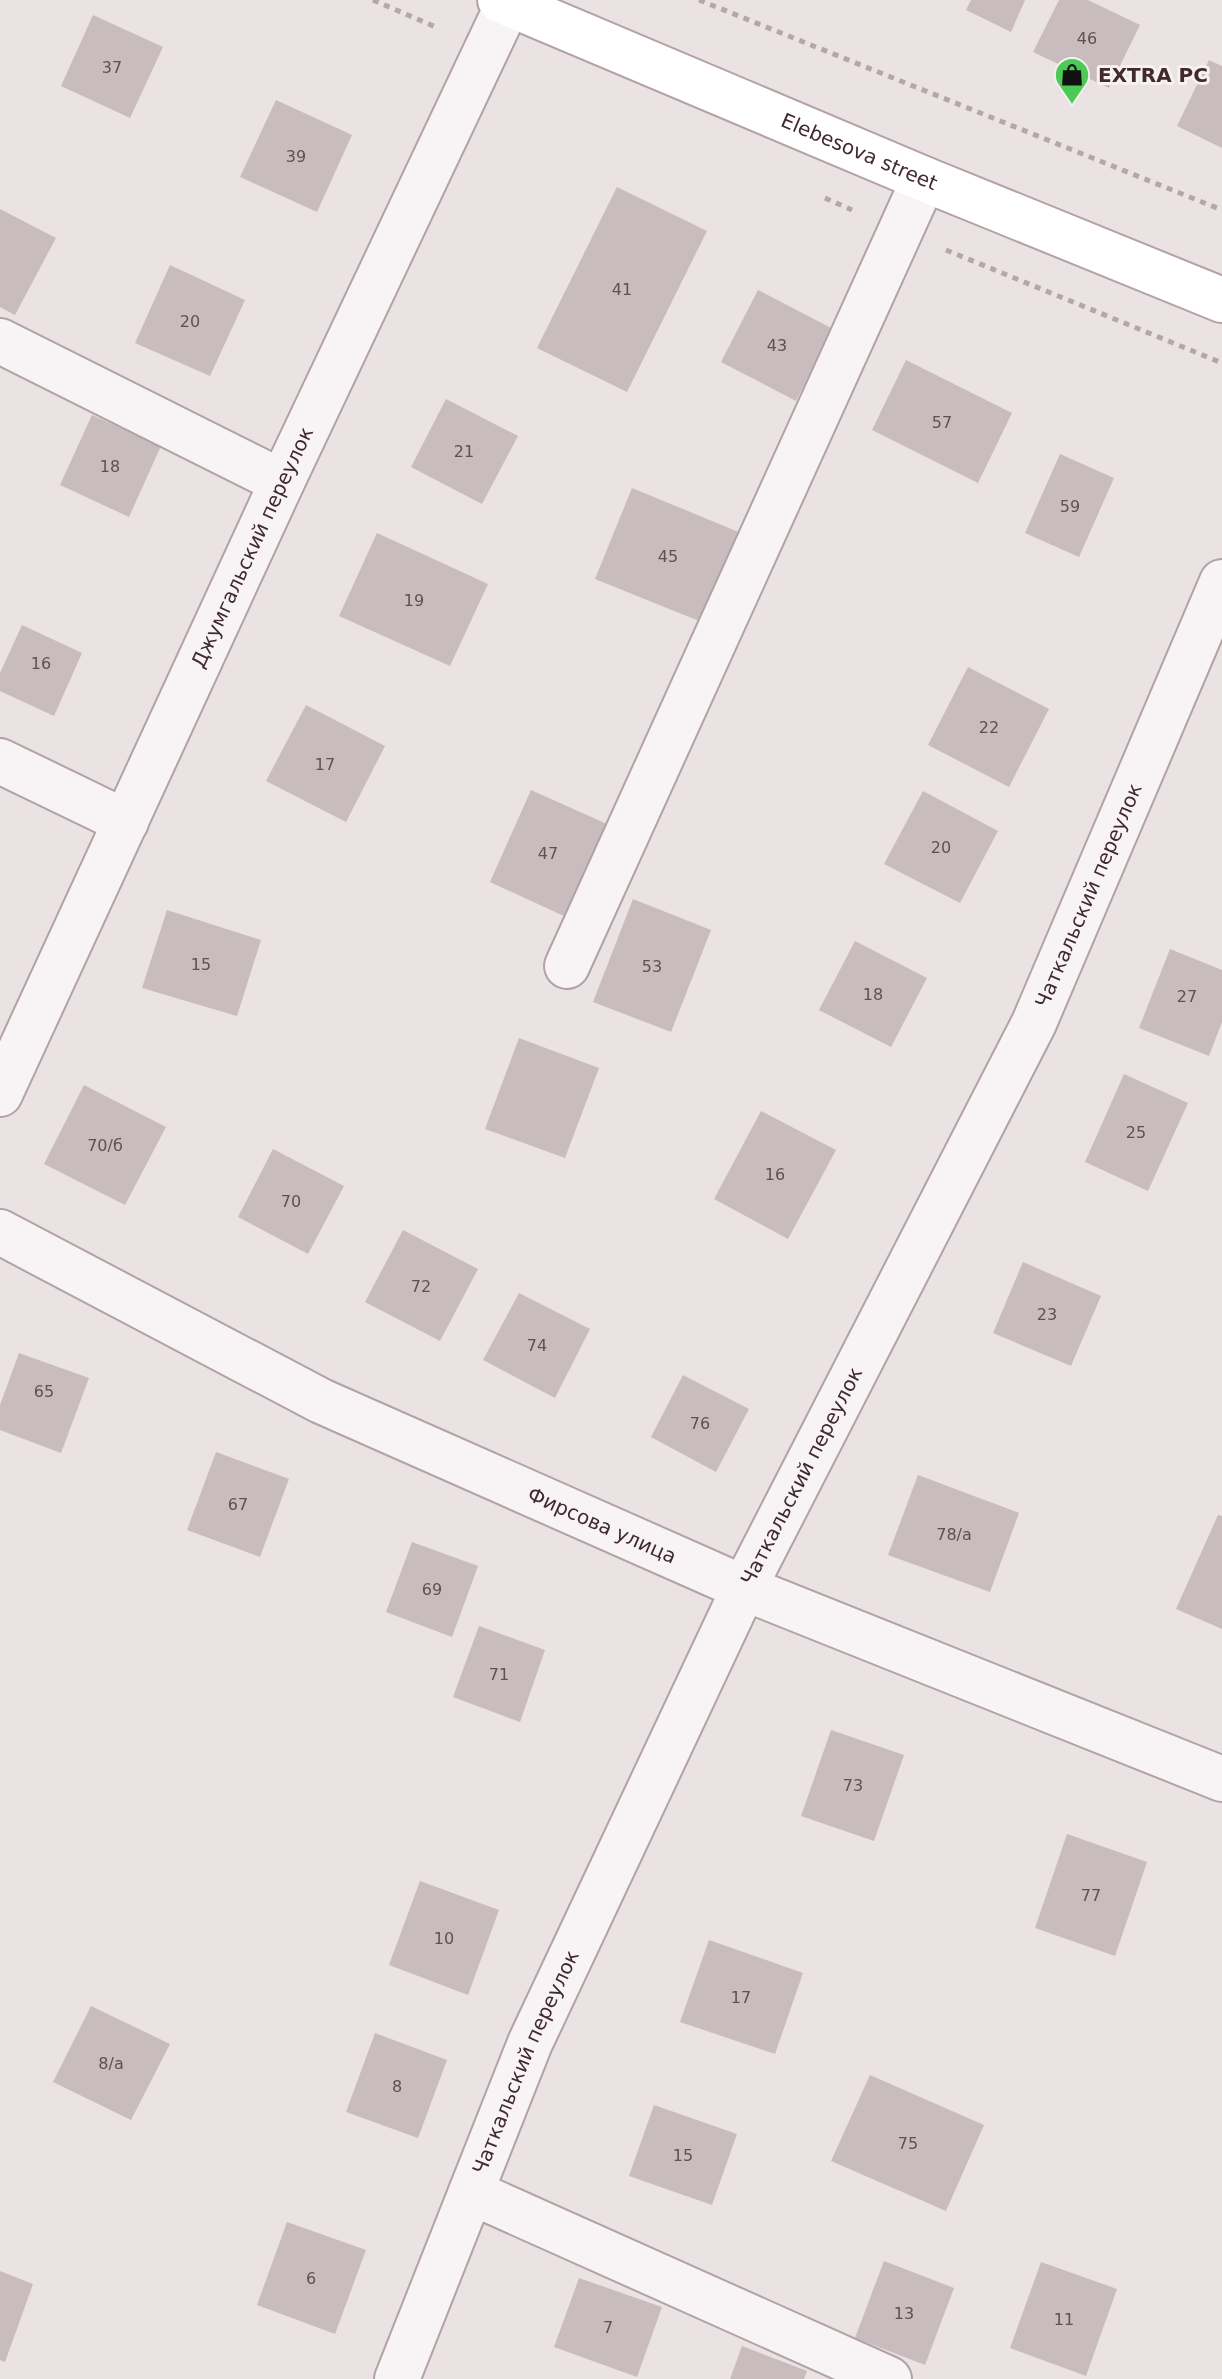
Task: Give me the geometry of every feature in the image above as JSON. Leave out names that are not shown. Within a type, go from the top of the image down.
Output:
[{"type":"main road","name":"Elebesova street","points":[[504,2],[924,179],[1222,300]]},
{"type":"street","name":"Джумгальский переулок","points":[[0,1094],[504,2]]},
{"type":"street","points":[[567,966],[924,179]]},
{"type":"street","points":[[0,341],[282,482]]},
{"type":"street","name":"Чаткальский переулок","points":[[397,2379],[530,2043],[744,1588],[1034,1023],[1222,582]]},
{"type":"street","points":[[0,761],[126,822]]},
{"type":"street","name":"Фирсова улица","points":[[0,1232],[321,1401],[744,1588],[1222,1777]]},
{"type":"street","points":[[471,2192],[889,2379]]},
{"type":"path","points":[[699,0],[1222,210]]},
{"type":"building","points":[[971,0],[1025,0],[1011,32],[966,10]]},
{"type":"building","points":[[1059,0],[1088,0],[1140,25],[1109,88],[1033,52]]},
{"type":"building","points":[[93,15],[163,47],[130,118],[61,86]]},
{"type":"building","points":[[1209,60],[1222,66],[1222,148],[1177,126]]},
{"type":"building","points":[[276,100],[352,135],[317,212],[240,177]]},
{"type":"building","points":[[617,187],[707,231],[627,392],[537,348]]},
{"type":"building","points":[[0,209],[56,238],[15,315],[0,307]]},
{"type":"building","points":[[170,265],[245,300],[210,376],[135,343]]},
{"type":"building","points":[[758,290],[833,329],[796,401],[721,362]]},
{"type":"building","points":[[906,360],[1012,413],[978,483],[872,430]]},
{"type":"building","points":[[446,399],[518,436],[482,504],[411,467]]},
{"type":"building","points":[[92,415],[161,446],[129,517],[60,485]]},
{"type":"building","points":[[1060,454],[1114,478],[1079,557],[1025,533]]},
{"type":"building","points":[[632,488],[741,533],[704,623],[595,579]]},
{"type":"building","points":[[377,533],[488,584],[450,666],[339,616]]},
{"type":"building","points":[[22,625],[82,653],[54,716],[0,691],[0,673]]},
{"type":"building","points":[[968,667],[1049,709],[1009,787],[928,745]]},
{"type":"building","points":[[306,705],[385,746],[346,822],[266,781]]},
{"type":"building","points":[[531,790],[607,824],[566,917],[490,882]]},
{"type":"building","points":[[923,791],[998,831],[960,903],[884,864]]},
{"type":"building","points":[[633,899],[711,930],[671,1032],[593,1002]]},
{"type":"building","points":[[167,910],[261,940],[237,1016],[142,988]]},
{"type":"building","points":[[855,941],[927,978],[891,1047],[819,1010]]},
{"type":"building","points":[[1170,949],[1222,970],[1222,1022],[1209,1056],[1139,1028]]},
{"type":"building","points":[[519,1038],[599,1068],[565,1158],[485,1129]]},
{"type":"building","points":[[1124,1074],[1188,1103],[1148,1191],[1085,1162]]},
{"type":"building","points":[[84,1085],[166,1127],[125,1205],[44,1164]]},
{"type":"building","points":[[761,1111],[836,1150],[788,1239],[714,1199]]},
{"type":"building","points":[[273,1149],[344,1186],[308,1254],[238,1217]]},
{"type":"building","points":[[403,1230],[478,1269],[440,1341],[365,1302]]},
{"type":"building","points":[[1023,1262],[1101,1296],[1071,1366],[993,1333]]},
{"type":"building","points":[[519,1293],[590,1329],[555,1398],[483,1360]]},
{"type":"building","points":[[19,1353],[89,1378],[61,1453],[0,1430],[0,1405]]},
{"type":"building","points":[[683,1375],[749,1409],[716,1472],[651,1437]]},
{"type":"building","points":[[216,1452],[289,1479],[260,1557],[187,1530]]},
{"type":"building","points":[[918,1475],[1019,1513],[990,1592],[888,1555]]},
{"type":"building","points":[[1218,1515],[1222,1516],[1222,1629],[1176,1609]]},
{"type":"building","points":[[412,1542],[478,1566],[452,1637],[386,1612]]},
{"type":"building","points":[[479,1626],[545,1650],[520,1722],[453,1697]]},
{"type":"building","points":[[831,1730],[904,1755],[874,1841],[801,1816]]},
{"type":"building","points":[[1067,1834],[1147,1862],[1115,1956],[1035,1928]]},
{"type":"building","points":[[420,1881],[499,1910],[468,1995],[389,1965]]},
{"type":"building","points":[[709,1940],[803,1973],[775,2054],[680,2022]]},
{"type":"building","points":[[91,2006],[170,2044],[131,2120],[53,2082]]},
{"type":"building","points":[[375,2033],[447,2060],[418,2138],[346,2112]]},
{"type":"building","points":[[870,2075],[984,2125],[946,2211],[831,2161]]},
{"type":"building","points":[[654,2105],[737,2134],[712,2205],[629,2176]]},
{"type":"building","points":[[287,2222],[366,2250],[335,2334],[257,2305]]},
{"type":"building","points":[[884,2261],[954,2288],[925,2365],[855,2338]]},
{"type":"building","points":[[1041,2262],[1117,2289],[1086,2376],[1010,2348]]},
{"type":"building","points":[[0,2271],[33,2284],[5,2362],[0,2360]]},
{"type":"building","points":[[579,2278],[662,2307],[637,2377],[554,2347]]},
{"type":"building","points":[[742,2346],[807,2371],[804,2379],[730,2379]]},
{"type":"place","name":"EXTRA PC","points":[[1072,106]]}]
